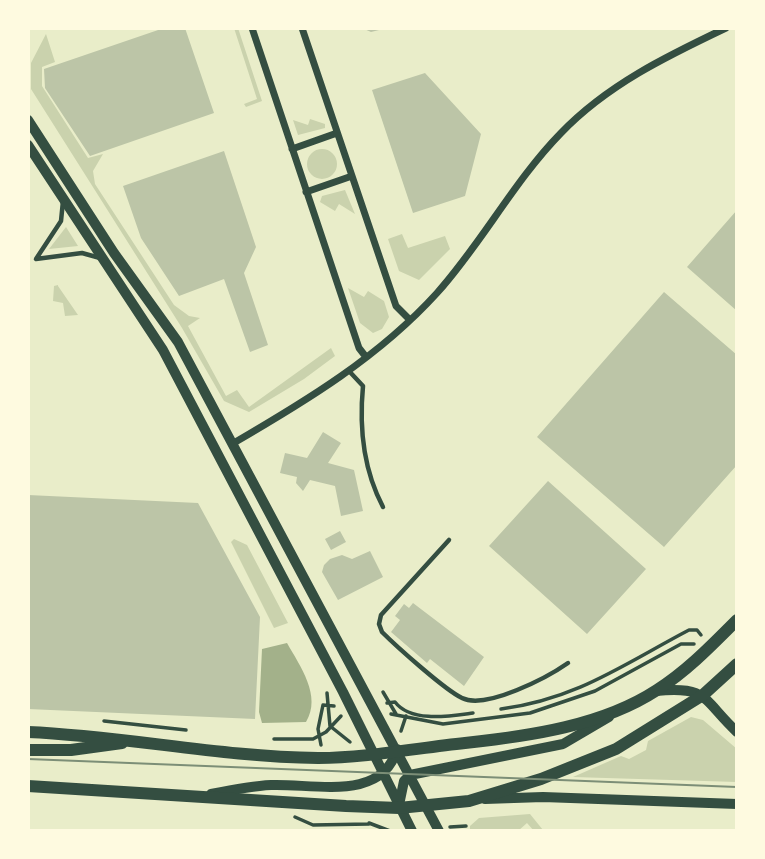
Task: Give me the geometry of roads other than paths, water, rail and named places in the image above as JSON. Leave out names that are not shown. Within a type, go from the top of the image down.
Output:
[{"type":"main road","points":[[28,732],[143,741],[237,754],[320,758],[536,734],[624,707],[656,691],[737,620]]},
{"type":"main road","points":[[28,786],[399,807],[469,801],[589,762],[642,735],[703,695],[737,664]]},
{"type":"main road","points":[[28,750],[71,750],[143,741]]},
{"type":"street","points":[[252,28],[359,348],[366,357]]},
{"type":"street","points":[[302,28],[397,306],[410,320]]},
{"type":"street","points":[[232,444],[310,399],[349,371],[410,320],[437,293],[551,144],[577,117],[617,86],[726,28]]},
{"type":"street","points":[[28,120],[114,253],[178,342],[439,831]]},
{"type":"street","points":[[292,149],[337,134]]},
{"type":"street","points":[[28,145],[163,350],[412,831]]},
{"type":"street","points":[[306,192],[352,176]]},
{"type":"street","points":[[656,691],[685,688],[703,695],[737,732]]},
{"type":"street","points":[[399,807],[404,781],[410,775],[432,768],[509,757],[563,744],[624,707]]},
{"type":"street","points":[[198,797],[270,785],[347,787],[362,784],[383,774],[394,760],[397,750]]},
{"type":"street","points":[[469,801],[543,797],[737,804]]},
{"type":"lane","points":[[63,200],[61,221],[36,259],[82,253],[103,259]]},
{"type":"lane","points":[[349,371],[363,386],[360,416],[369,480],[383,507]]},
{"type":"lane","points":[[449,540],[382,615],[379,624],[382,632],[463,699],[483,701],[550,676],[568,663]]},
{"type":"tram line","points":[[28,759],[737,787]]}]
